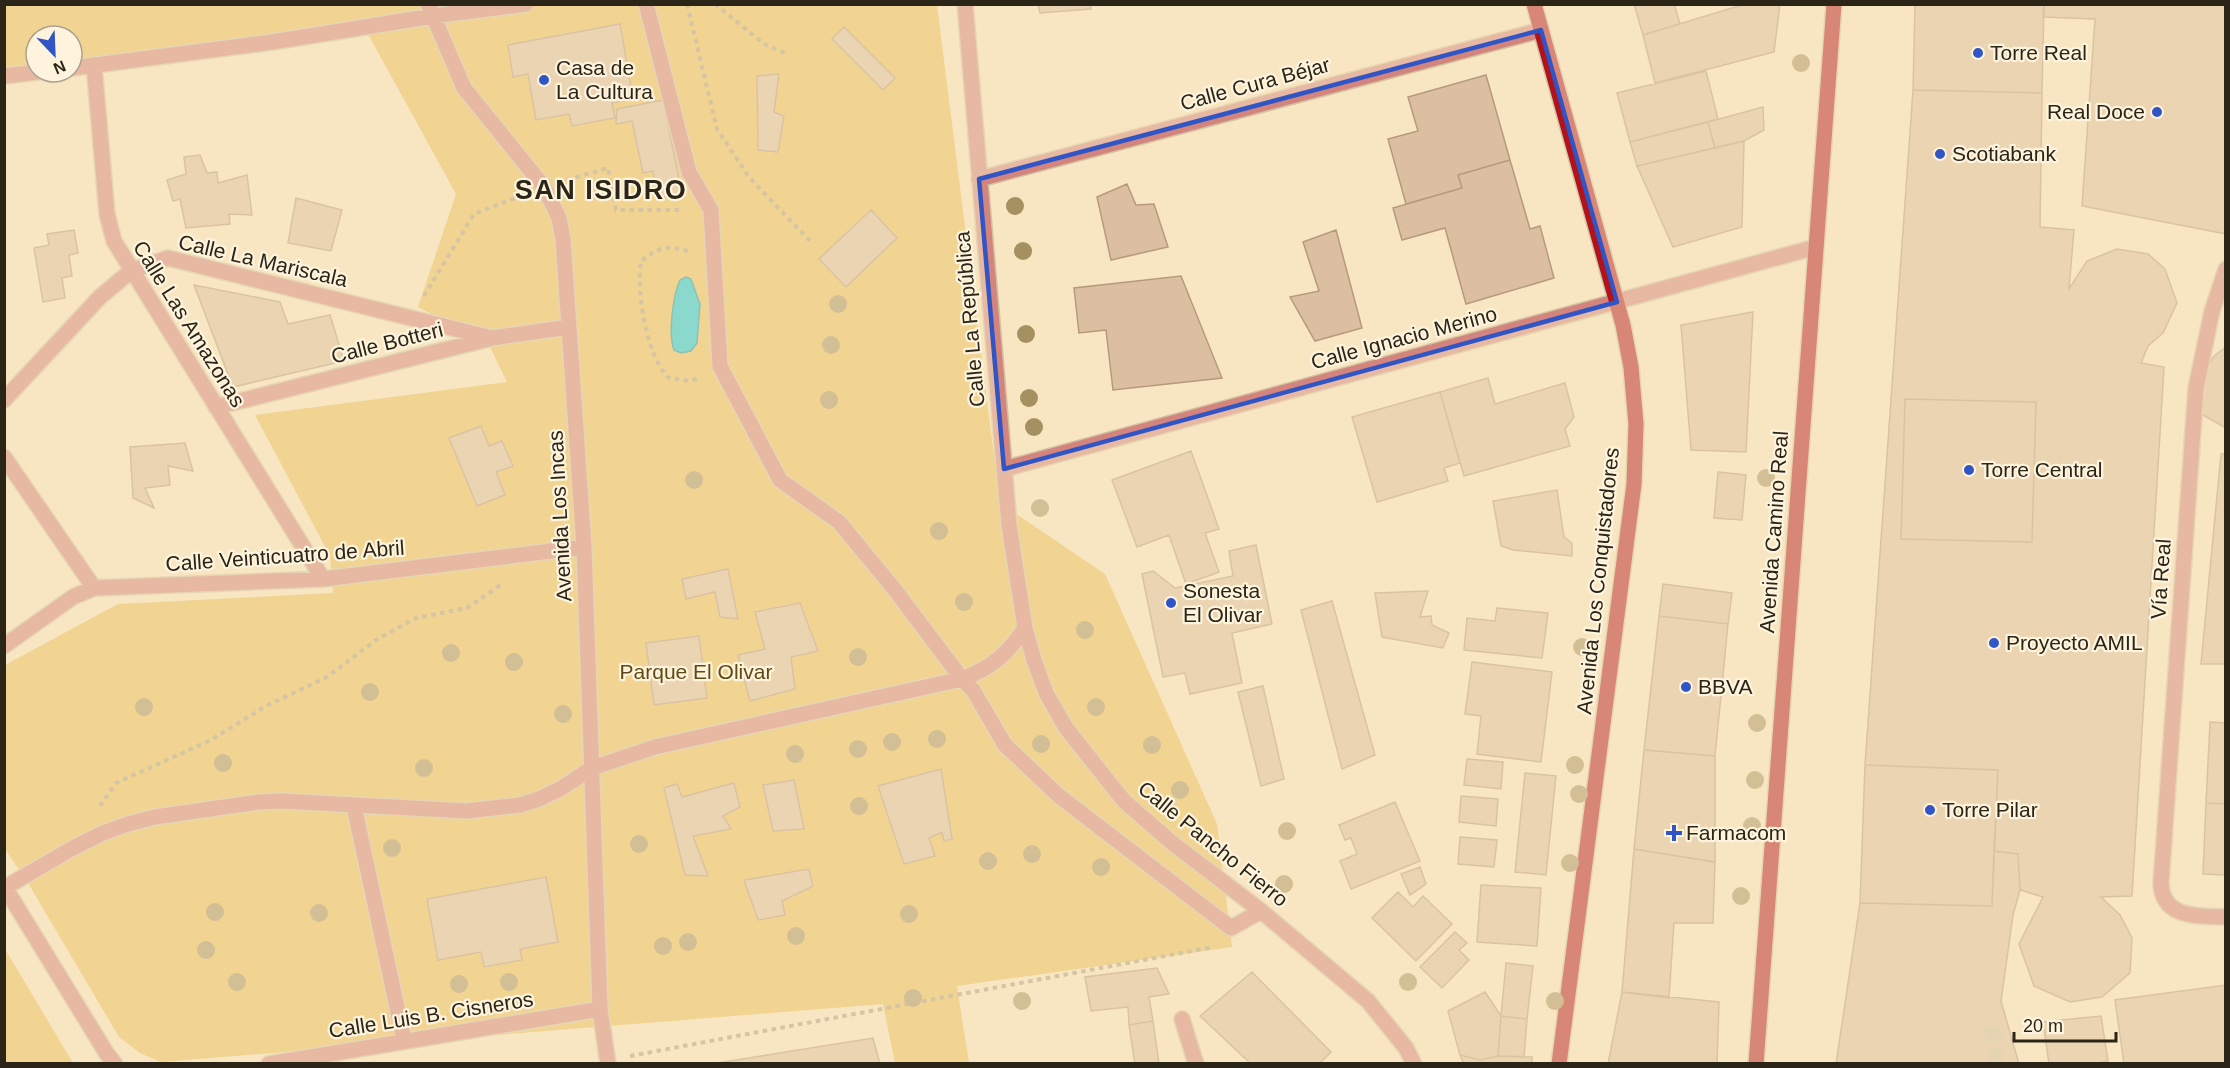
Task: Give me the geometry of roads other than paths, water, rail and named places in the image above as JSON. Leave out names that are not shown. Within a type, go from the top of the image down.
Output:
[{"type":"main road","name":"Avenida Los Conquistadores","points":[[1534,4],[1617,302],[1631,367],[1636,424],[1634,484],[1559,1064]]},
{"type":"main road","name":"Avenida Camino Real","points":[[1756,1064],[1834,4]]},
{"type":"street","points":[[84,66],[272,42],[431,10],[526,4]]},
{"type":"street","points":[[646,4],[689,172],[711,210],[720,366],[780,480],[839,522],[973,690],[1005,745],[1059,796],[1231,928],[1261,911]]},
{"type":"street","name":"Calle La República","points":[[965,4],[1009,525],[1025,628]]},
{"type":"street","name":"Avenida Los Incas","points":[[431,10],[464,88],[544,187],[559,218],[563,239],[584,548],[600,1009],[608,1062]]},
{"type":"street","name":"Calle Cura Béjar","points":[[980,179],[1542,30]]},
{"type":"street","name":"Calle Las Amazonas","points":[[94,65],[107,214],[114,241],[323,579]]},
{"type":"street","points":[[4,76],[24,74]]},
{"type":"street","name":"Calle Ignacio Merino","points":[[1004,469],[1816,247]]},
{"type":"street","name":"Calle La Mariscala","points":[[4,400],[100,297],[130,270],[168,258],[492,338]]},
{"type":"street","name":"Vía Real","points":[[2226,269],[2212,311],[2196,388],[2161,883],[2162,894],[2167,904],[2176,911],[2189,916],[2226,917]]},
{"type":"street","name":"Calle Botteri","points":[[216,407],[492,338],[569,327]]},
{"type":"street","points":[[4,457],[94,588]]},
{"type":"street","name":"Calle Veinticuatro de Abril","points":[[4,646],[73,597],[94,588],[323,579],[584,548]]},
{"type":"street","points":[[115,1064],[5,887],[103,833],[155,817],[259,802],[283,801],[466,811],[496,808],[539,799],[560,789],[592,768],[655,747],[962,679],[996,663],[1011,648],[1025,628]]},
{"type":"street","name":"Calle Pancho Fierro","points":[[1025,628],[1046,693],[1066,728],[1117,792],[1142,818],[1261,911],[1368,1001],[1406,1048],[1414,1064]]},
{"type":"street","points":[[354,806],[404,1040]]},
{"type":"street","name":"Calle Luis B. Cisneros","points":[[269,1064],[600,1009]]},
{"type":"street","points":[[1182,1019],[1196,1064]]},
{"type":"water","points":[[686,277],[691,279],[700,304],[697,343],[691,351],[681,353],[674,350],[671,325],[677,287],[680,280]]},
{"type":"tunnel","points":[[1993,1026],[1996,1064]]},
{"type":"place","name":"Torre Real","points":[[1978,53]]},
{"type":"place","name":"Casa de La Cultura","points":[[544,80]]},
{"type":"place","name":"Real Doce","points":[[2157,112]]},
{"type":"place","name":"Scotiabank","points":[[1940,154]]},
{"type":"place","name":"Torre Central","points":[[1969,470]]},
{"type":"place","name":"Sonesta El Olivar","points":[[1171,603]]},
{"type":"place","name":"Proyecto AMIL","points":[[1994,643]]},
{"type":"place","name":"BBVA","points":[[1686,687]]},
{"type":"place","name":"Torre Pilar","points":[[1930,810]]},
{"type":"place","name":"Farmacom","points":[[1674,833]]},
{"type":"district","name":"SAN ISIDRO","points":[[601,190]]},
{"type":"park label","name":"Parque El Olivar","points":[[696,672]]}]
